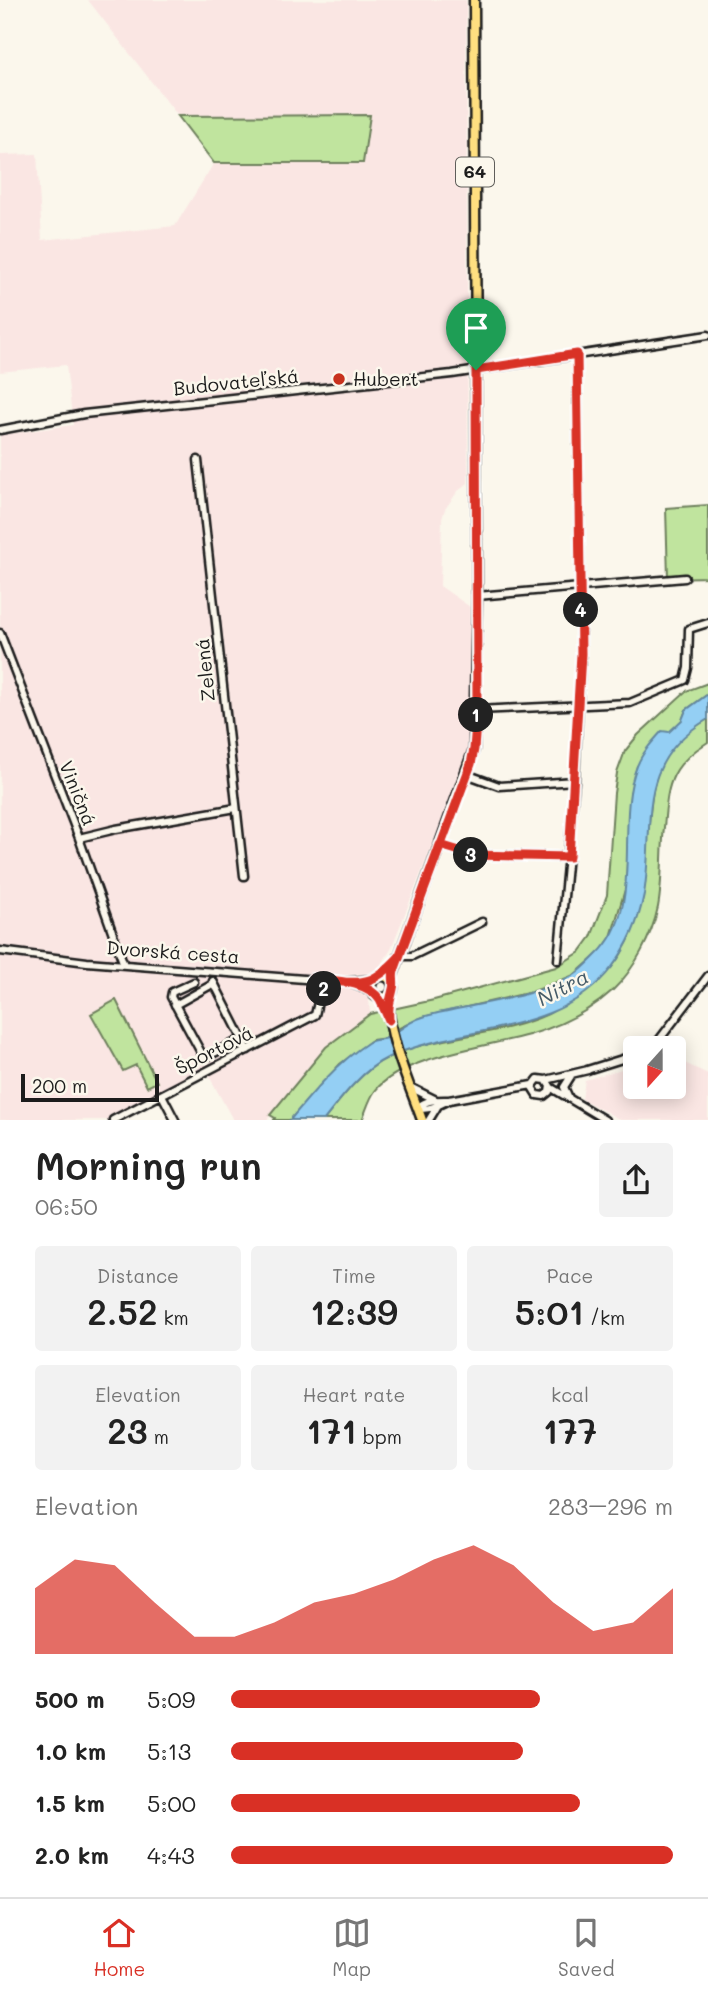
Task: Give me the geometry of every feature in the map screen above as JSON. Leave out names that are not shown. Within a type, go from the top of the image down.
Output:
[{"type":"main road","name":"64","points":[[389,1020],[389,996],[394,988],[391,980],[474,749],[477,710],[477,596],[474,0]]},
{"type":"main road","name":"64","points":[[378,977],[399,957]]},
{"type":"main road","points":[[389,996],[375,994],[371,985],[378,977],[391,980]]},
{"type":"main road","name":"64","points":[[375,994],[389,1020],[422,1120]]},
{"type":"street","name":"Budovateľská","points":[[0,430],[84,414],[476,370],[708,335]]},
{"type":"street","points":[[558,960],[569,857],[579,704],[577,354]]},
{"type":"street","name":"Zelená","points":[[198,460],[244,876]]},
{"type":"street","points":[[477,596],[685,578]]},
{"type":"street","points":[[477,710],[630,703],[685,680],[689,629],[708,622]]},
{"type":"street","name":"Viničná","points":[[0,634],[79,838],[124,965]]},
{"type":"street","points":[[466,774],[499,786],[575,781]]},
{"type":"street","points":[[79,838],[236,808]]},
{"type":"street","points":[[440,845],[473,855],[569,857]]},
{"type":"street","points":[[399,957],[412,957],[482,922]]},
{"type":"street","name":"Dvorská cesta","points":[[0,951],[124,965],[343,982],[378,977]]},
{"type":"street","points":[[214,972],[213,985],[248,1051]]},
{"type":"street","points":[[662,1036],[708,976]]},
{"type":"street","points":[[312,979],[319,998]]},
{"type":"street","name":"Športová","points":[[113,1120],[315,1015],[319,998],[329,981]]},
{"type":"street","points":[[194,982],[172,992],[171,997],[204,1058],[242,1039]]},
{"type":"street","name":"Dvorská cesta","points":[[343,982],[375,994]]},
{"type":"street","points":[[175,1004],[213,985]]},
{"type":"street","points":[[549,1084],[623,1059]]},
{"type":"street","points":[[549,1084],[588,1070]]},
{"type":"street","points":[[570,1100],[565,1087],[571,1076]]},
{"type":"street","points":[[418,1108],[423,1110],[449,1100],[532,1085],[538,1079],[605,1120]]},
{"type":"street","points":[[546,1095],[549,1084]]},
{"type":"street","points":[[532,1085],[535,1094]]},
{"type":"street","points":[[410,1087],[437,1103]]},
{"type":"street","points":[[511,1089],[570,1100]]},
{"type":"street","points":[[162,1095],[175,1120]]},
{"type":"street","points":[[429,1120],[437,1103]]},
{"type":"shaded area","points":[[88,0],[466,0],[468,483],[458,491],[445,509],[442,519],[440,586],[470,607],[471,744],[390,951],[368,984],[370,1014],[326,1047],[267,1120],[233,1120],[209,1076],[120,1120],[0,1120],[0,435],[73,425],[66,365],[0,372],[0,155],[37,154],[42,240],[175,226],[214,163],[363,163],[370,115],[178,116]]},
{"type":"shaded area","points":[[686,1064],[708,1074],[708,1120],[621,1120],[582,1099],[585,1080],[623,1069],[623,1099],[686,1099]]},
{"type":"green space","points":[[370,115],[363,163],[214,163],[178,116]]},
{"type":"green space","points":[[708,505],[708,577],[668,578],[666,508]]},
{"type":"green space","points":[[708,683],[708,694],[686,710],[682,720],[637,766],[630,794],[626,886],[611,937],[600,952],[574,975],[532,992],[423,1017],[399,1028],[387,1038],[372,1040],[340,1064],[290,1120],[274,1120],[270,1115],[326,1047],[370,1014],[434,1000],[556,967],[580,952],[591,937],[607,895],[614,793],[617,773],[625,751],[638,735],[686,691]]},
{"type":"green space","points":[[708,719],[708,742],[680,765],[669,787],[660,897],[655,918],[641,952],[621,982],[584,1012],[552,1027],[446,1054],[405,1069],[375,1091],[362,1120],[324,1120],[361,1076],[379,1062],[408,1049],[529,1022],[563,1005],[610,970],[624,950],[638,913],[652,799],[658,772],[678,741]]},
{"type":"green space","points":[[116,1000],[157,1082],[147,1087],[136,1065],[123,1071],[91,1014]]},
{"type":"water","name":"Nitra","points":[[708,694],[708,719],[684,736],[668,755],[658,775],[649,819],[644,894],[636,923],[618,959],[590,990],[565,1006],[537,1018],[447,1039],[389,1057],[361,1076],[324,1120],[290,1120],[336,1068],[369,1042],[389,1037],[411,1022],[426,1016],[540,990],[574,975],[592,960],[612,935],[621,913],[627,864],[628,813],[637,766],[644,752],[662,731],[669,732],[682,720],[686,710]]},
{"type":"place","name":"Hubert","points":[[339,379]]},
{"type":"route","points":[[476,370],[477,710],[471,764],[399,957],[382,975],[374,979],[343,982],[329,981],[319,998],[312,979],[343,982],[372,991],[378,997],[389,1020],[388,1002],[394,988],[391,980],[394,971],[440,845],[473,855],[569,857],[581,654],[577,354],[476,370]]}]
